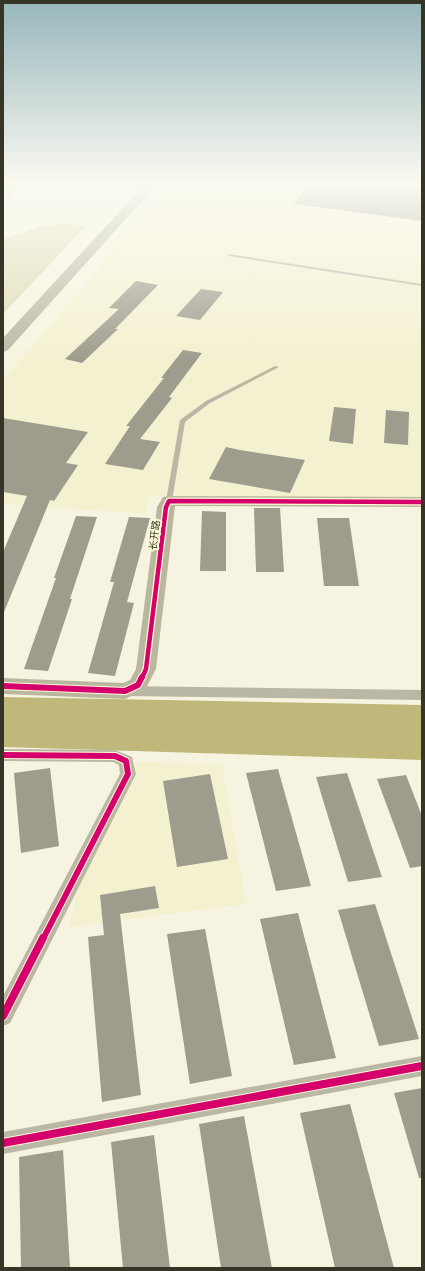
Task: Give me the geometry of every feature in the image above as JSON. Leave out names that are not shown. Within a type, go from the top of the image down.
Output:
[{"type":"highway","points":[[3,331],[87,241]]},
{"type":"highway","points":[[3,347],[99,241]]},
{"type":"street","points":[[168,501],[422,502]]},
{"type":"street","name":"长开路","points":[[125,691],[138,684],[146,669],[166,507],[168,501]]},
{"type":"street","points":[[3,686],[125,691],[422,695]]},
{"type":"street","points":[[3,755],[115,756],[126,761],[128,774],[3,1016]]},
{"type":"street","points":[[3,1143],[422,1066]]},
{"type":"lane","points":[[229,254],[422,285]]},
{"type":"lane","points":[[168,501],[182,421],[208,402],[277,367]]},
{"type":"shaded area","points":[[3,241],[72,241],[3,314]]},
{"type":"shaded area","points":[[121,241],[422,241],[422,500],[150,496],[145,514],[3,504],[3,380]]},
{"type":"shaded area","points":[[3,697],[422,705],[422,760],[3,747]]},
{"type":"shaded area","points":[[136,762],[222,764],[246,904],[69,927],[81,875]]},
{"type":"building","points":[[136,281],[158,285],[115,329],[118,329],[82,363],[65,359],[119,309],[109,308]]},
{"type":"building","points":[[201,289],[223,292],[200,320],[176,316]]},
{"type":"building","points":[[183,350],[202,353],[169,397],[172,398],[140,439],[160,442],[143,470],[105,464],[130,426],[126,426],[164,378],[161,378]]},
{"type":"building","points":[[334,407],[356,409],[353,444],[329,441]]},
{"type":"building","points":[[386,410],[409,412],[408,445],[384,443]]},
{"type":"building","points":[[3,418],[88,432],[66,463],[78,465],[54,501],[50,500],[4,612],[3,552],[27,496],[3,492]]},
{"type":"building","points":[[226,447],[305,460],[290,493],[209,479]]},
{"type":"building","points":[[254,508],[280,508],[284,572],[256,572]]},
{"type":"building","points":[[202,511],[226,512],[226,571],[200,571]]},
{"type":"building","points":[[76,516],[97,517],[48,671],[24,669],[56,578],[54,578]]},
{"type":"building","points":[[129,517],[150,518],[127,602],[134,603],[115,676],[88,673],[114,582],[110,582]]},
{"type":"building","points":[[317,518],[349,518],[359,586],[324,586]]},
{"type":"building","points":[[50,768],[59,846],[21,853],[14,773]]},
{"type":"building","points":[[278,769],[311,886],[276,891],[246,773]]},
{"type":"building","points":[[347,773],[382,877],[348,882],[316,777]]},
{"type":"building","points":[[210,774],[228,859],[177,867],[163,781]]},
{"type":"building","points":[[406,775],[422,816],[422,866],[410,868],[377,779]]},
{"type":"building","points":[[155,886],[159,908],[120,914],[141,1095],[102,1102],[88,937],[104,935],[100,895]]},
{"type":"building","points":[[375,904],[419,1039],[379,1046],[338,910]]},
{"type":"building","points":[[298,913],[336,1058],[294,1065],[260,919]]},
{"type":"building","points":[[205,929],[232,1076],[190,1084],[167,934]]},
{"type":"building","points":[[422,1088],[422,1178],[419,1178],[394,1093]]},
{"type":"building","points":[[350,1104],[394,1268],[335,1268],[300,1113]]},
{"type":"building","points":[[244,1116],[272,1268],[221,1268],[199,1124]]},
{"type":"building","points":[[154,1135],[170,1268],[123,1268],[111,1142]]},
{"type":"building","points":[[63,1150],[70,1268],[21,1268],[19,1157]]},
{"type":"cycle path","points":[[3,686],[125,691],[138,685],[146,669],[166,507],[169,501],[422,502]]},
{"type":"cycle path","points":[[3,755],[115,756],[126,761],[128,774],[3,1016]]},
{"type":"cycle path","points":[[3,1143],[422,1066]]}]
